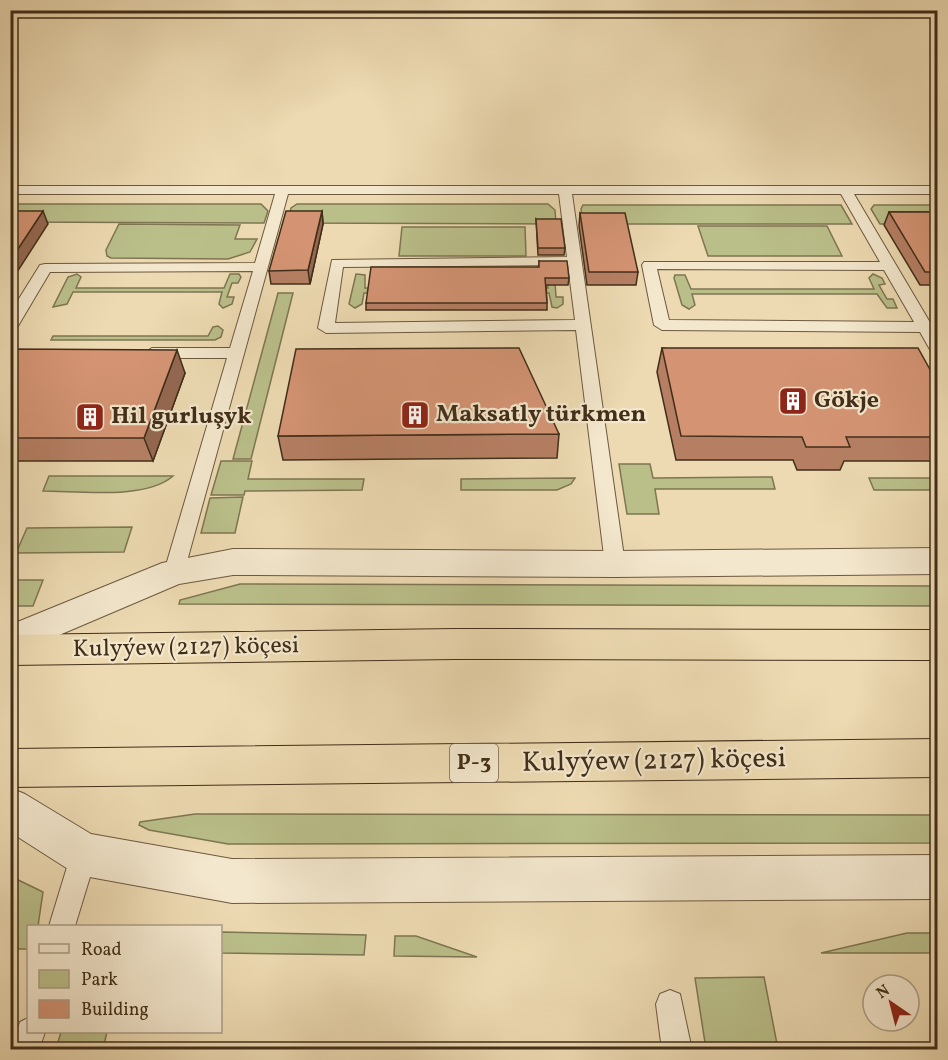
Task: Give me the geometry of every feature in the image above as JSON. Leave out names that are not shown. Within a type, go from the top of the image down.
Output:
[{"type":"highway","name":"Kulyýew (2127) köçesi","points":[[10,651],[455,644],[938,645]]},
{"type":"highway","name":"Kulyýew (2127) köçesi","points":[[10,768],[938,758]]},
{"type":"street","points":[[10,641],[174,572],[233,562],[615,564],[938,561]]},
{"type":"street","points":[[10,808],[84,854],[232,881],[938,877]]},
{"type":"lane","points":[[10,190],[938,190]]},
{"type":"lane","points":[[174,572],[283,190]]},
{"type":"lane","points":[[565,190],[615,564]]},
{"type":"lane","points":[[845,190],[938,350]]},
{"type":"lane","points":[[574,261],[337,263],[326,328],[583,325]]},
{"type":"lane","points":[[889,266],[649,265],[662,325],[924,327]]},
{"type":"lane","points":[[10,326],[45,268],[261,267]]},
{"type":"lane","points":[[141,353],[237,353]]},
{"type":"lane","points":[[63,925],[84,854]]},
{"type":"lane","points":[[670,1004],[677,1050]]},
{"type":"lane","points":[[24,1050],[30,1033]]},
{"type":"green space","points":[[18,204],[261,204],[268,211],[264,223],[11,222],[11,209]]},
{"type":"green space","points":[[297,204],[548,204],[555,210],[556,224],[287,223],[291,208]]},
{"type":"green space","points":[[583,205],[841,205],[852,224],[583,224],[581,209]]},
{"type":"green space","points":[[874,205],[937,205],[937,224],[880,224],[871,209]]},
{"type":"green space","points":[[119,224],[240,225],[235,239],[257,239],[250,252],[228,259],[111,258],[107,256],[106,250]]},
{"type":"green space","points":[[698,226],[827,226],[842,256],[708,256]]},
{"type":"green space","points":[[402,227],[525,227],[526,256],[399,256]]},
{"type":"green space","points":[[77,274],[81,277],[76,288],[224,288],[230,274],[239,274],[241,277],[238,283],[232,283],[227,297],[234,297],[232,304],[223,308],[219,304],[222,292],[73,292],[67,304],[53,307],[68,277]]},
{"type":"green space","points":[[356,274],[365,275],[365,288],[548,288],[547,277],[555,283],[556,297],[563,297],[563,304],[557,308],[552,307],[549,293],[364,293],[362,304],[355,308],[349,304]]},
{"type":"green space","points":[[873,274],[882,278],[885,284],[879,285],[887,299],[893,299],[897,308],[887,308],[877,294],[692,294],[695,305],[689,309],[682,305],[674,278],[675,275],[685,275],[691,289],[874,289],[869,278]]},
{"type":"green space","points":[[278,293],[293,293],[251,459],[233,459]]},
{"type":"green space","points":[[218,326],[223,330],[221,337],[215,340],[51,340],[53,336],[208,336],[213,327]]},
{"type":"green space","points":[[221,461],[252,461],[248,479],[364,479],[362,490],[245,491],[244,495],[211,495]]},
{"type":"green space","points":[[619,464],[650,464],[653,478],[772,477],[775,489],[655,489],[659,514],[627,514]]},
{"type":"green space","points":[[49,476],[173,476],[161,484],[146,488],[92,493],[43,491]]},
{"type":"green space","points":[[575,478],[571,484],[557,490],[461,490],[461,479]]},
{"type":"green space","points":[[869,478],[937,478],[937,490],[874,490]]},
{"type":"green space","points":[[243,497],[235,533],[201,533],[210,498]]},
{"type":"green space","points":[[132,527],[124,552],[16,553],[27,528]]},
{"type":"green space","points":[[11,580],[43,580],[33,606],[11,606]]},
{"type":"green space","points":[[240,584],[937,586],[938,606],[179,604],[180,600]]},
{"type":"green space","points":[[195,814],[937,815],[938,843],[228,844],[149,830],[139,825],[140,822]]},
{"type":"green space","points":[[10,876],[43,892],[38,925],[27,925],[27,949],[11,949]]},
{"type":"green space","points":[[222,932],[366,935],[364,955],[222,953]]},
{"type":"green space","points":[[907,933],[937,933],[937,953],[821,953]]},
{"type":"green space","points":[[395,936],[416,936],[477,957],[394,956]]},
{"type":"green space","points":[[764,977],[778,1049],[706,1049],[695,978]]},
{"type":"green space","points":[[61,1033],[107,1033],[103,1049],[56,1049]]},
{"type":"building","points":[[10,211],[43,211],[10,261]]},
{"type":"building","points":[[286,211],[322,211],[308,270],[269,271]]},
{"type":"building","points":[[889,212],[938,212],[938,272],[925,272]]},
{"type":"building","points":[[580,213],[625,213],[638,272],[589,272]]},
{"type":"building","points":[[536,219],[561,219],[565,248],[538,248]]},
{"type":"building","points":[[539,261],[567,261],[569,278],[545,278],[547,303],[366,303],[371,267],[539,267]]},
{"type":"building","name":"Maksatly türkmen","points":[[519,348],[559,434],[278,436],[296,349]]},
{"type":"building","name":"Gökje","points":[[662,348],[918,348],[938,384],[938,437],[846,437],[850,447],[806,447],[802,437],[681,436]]},
{"type":"building","name":"Hil gurluşyk","points":[[10,349],[177,350],[144,438],[10,438]]},
{"type":"place","name":"Gökje","points":[[793,401]]},
{"type":"place","name":"Maksatly türkmen","points":[[415,415]]},
{"type":"place","name":"Hil gurluşyk","points":[[90,417]]}]
